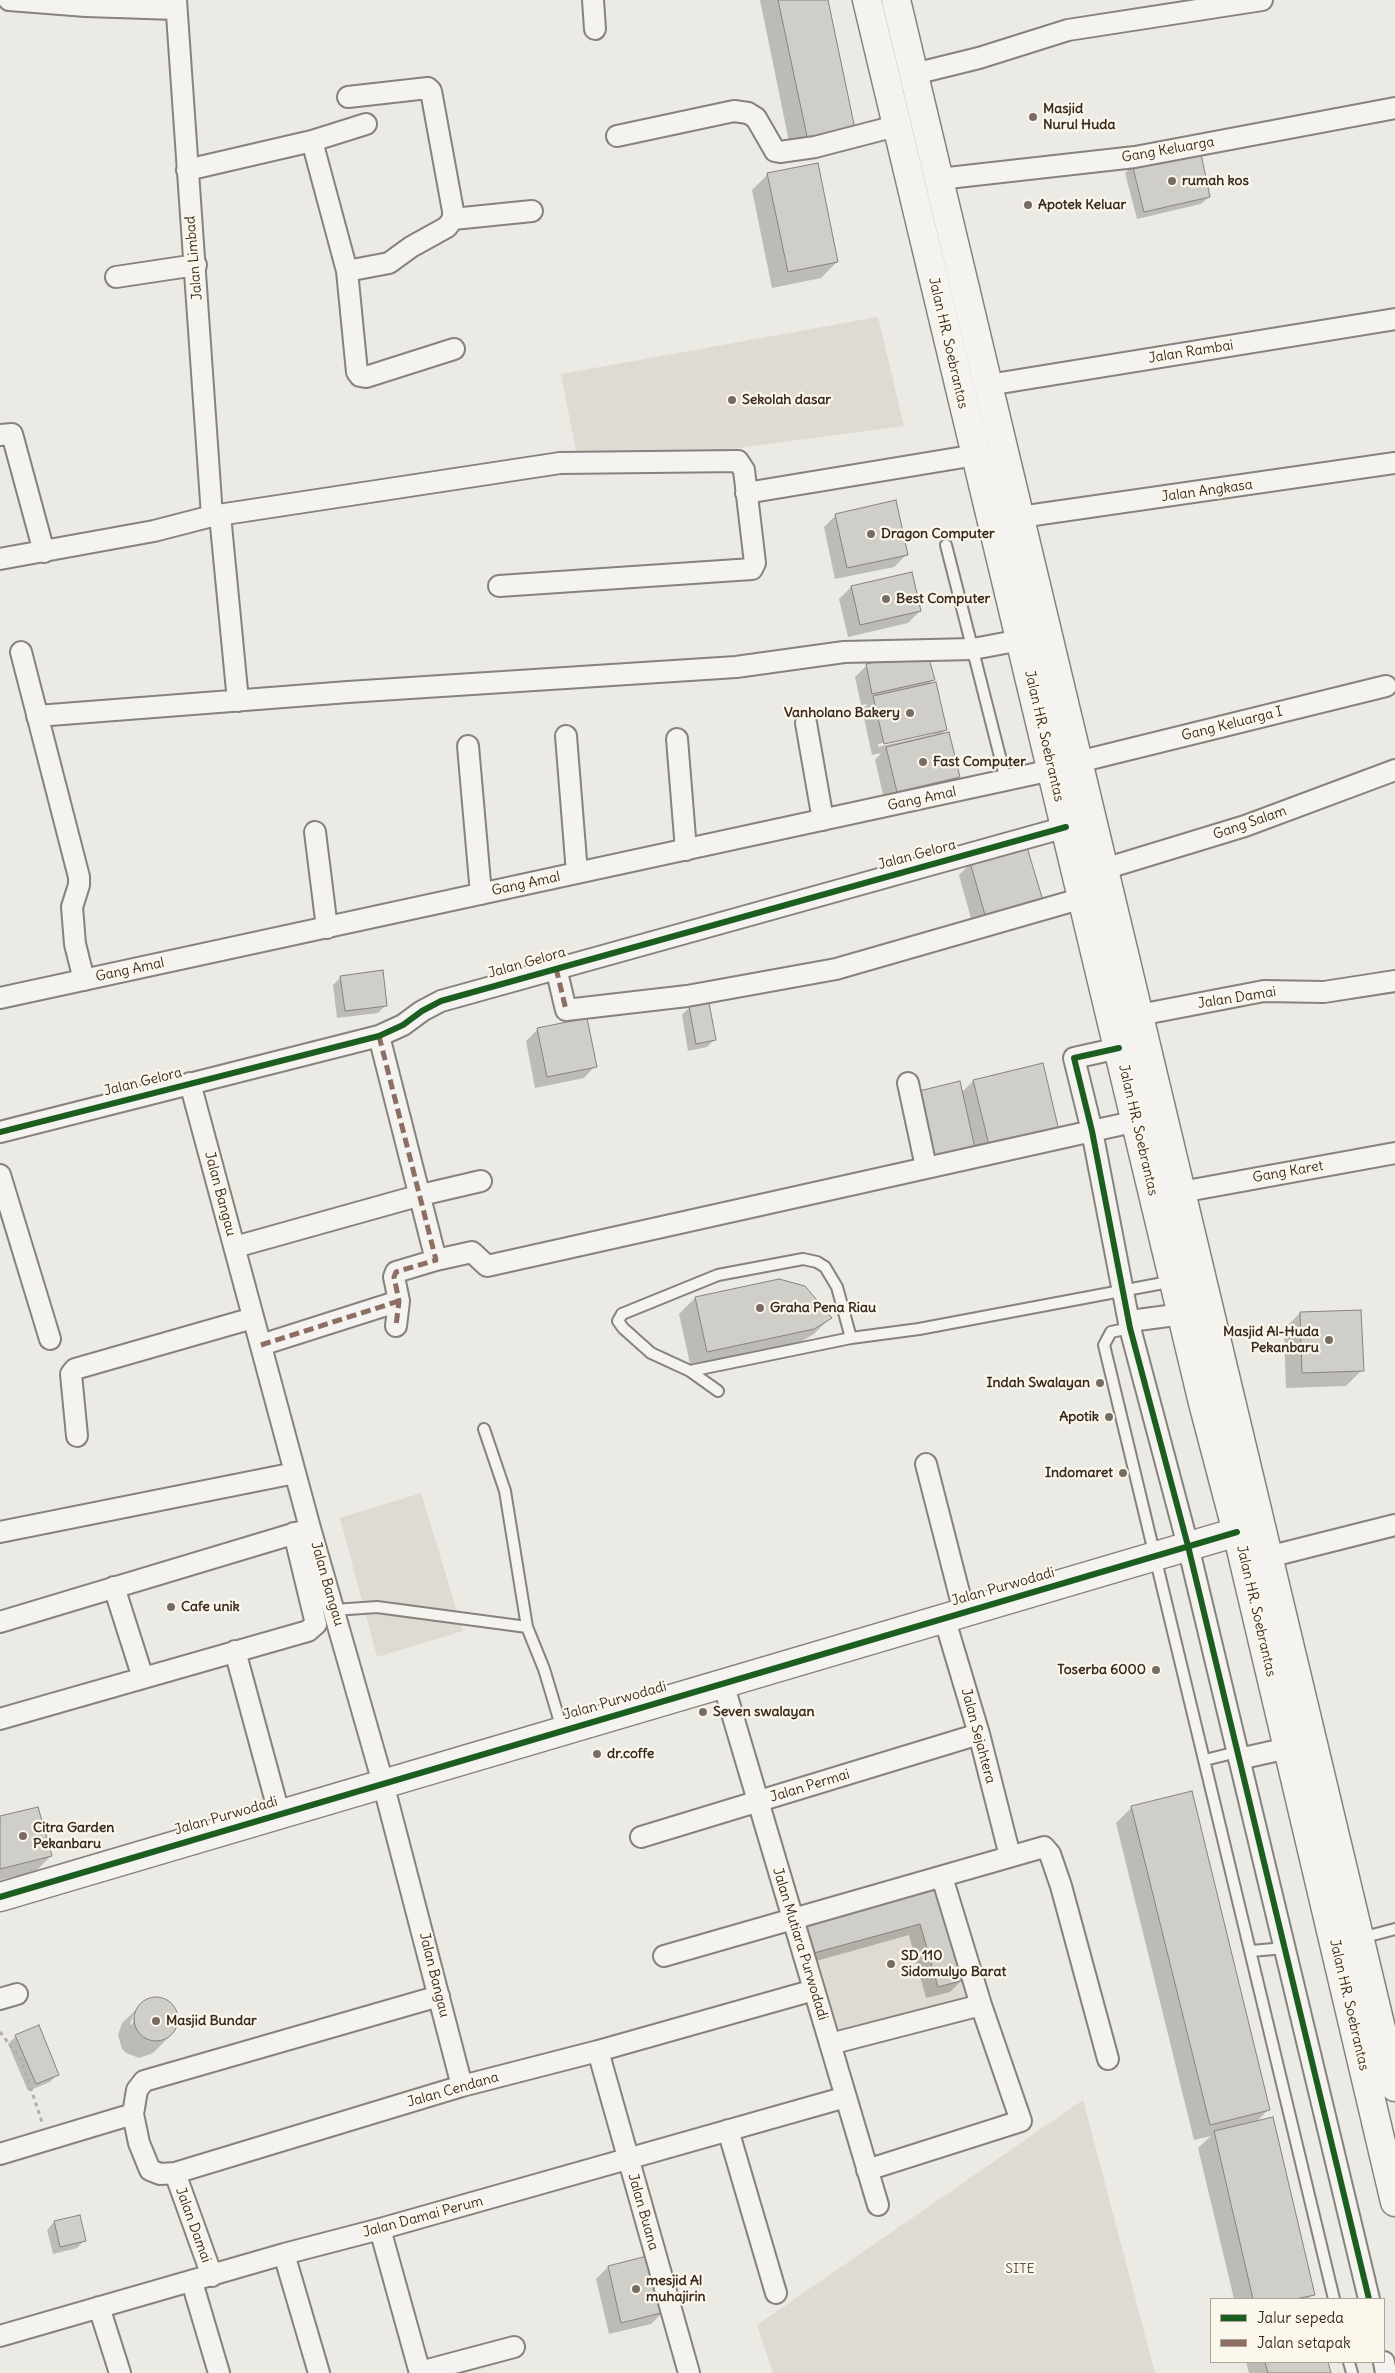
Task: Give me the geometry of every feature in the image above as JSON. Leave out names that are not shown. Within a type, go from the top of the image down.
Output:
[{"type":"main road","name":"Jalan HR. Soebrantas","points":[[866,0],[1022,640],[1203,1403],[1237,1532],[1395,2202]]},
{"type":"main road","name":"Jalan HR. Soebrantas","points":[[896,0],[1394,2080]]},
{"type":"main road","points":[[895,120],[921,106]]},
{"type":"main road","name":"Jalan Purwodadi","points":[[0,1897],[279,1813],[1237,1532]]},
{"type":"street","points":[[9,0],[176,4]]},
{"type":"street","points":[[593,0],[595,29]]},
{"type":"street","points":[[914,74],[979,58],[1068,30],[1262,0]]},
{"type":"street","name":"Jalan Limbad","points":[[176,4],[187,170],[216,515],[238,701]]},
{"type":"street","points":[[347,271],[389,263],[411,247],[447,228],[453,219],[431,91],[428,88],[348,97]]},
{"type":"street","name":"Gang Keluarga","points":[[939,179],[1135,157],[1395,108]]},
{"type":"street","points":[[617,136],[734,111],[748,113],[756,118],[774,151],[780,152],[816,147],[895,120]]},
{"type":"street","points":[[187,170],[312,141],[366,124]]},
{"type":"street","points":[[312,141],[347,271],[357,372],[360,376],[366,377],[454,349]]},
{"type":"street","points":[[453,219],[532,211]]},
{"type":"street","points":[[116,278],[196,265]]},
{"type":"street","name":"Jalan Rambai","points":[[988,385],[1395,319]]},
{"type":"street","points":[[0,435],[12,434],[44,552]]},
{"type":"street","points":[[746,493],[976,455]]},
{"type":"street","points":[[0,558],[44,552],[154,531],[216,515],[560,463],[738,460],[744,470],[755,562],[752,569],[499,586]]},
{"type":"street","name":"Jalan Angkasa","points":[[1020,517],[1395,463]]},
{"type":"street","points":[[37,716],[736,667],[844,652],[973,649],[1022,640]]},
{"type":"street","points":[[21,652],[79,877],[80,885],[72,907],[75,944],[84,980]]},
{"type":"street","name":"Gang Keluarga I","points":[[1078,762],[1386,686]]},
{"type":"street","points":[[806,723],[823,820]]},
{"type":"street","points":[[566,736],[577,873]]},
{"type":"street","points":[[677,739],[686,850]]},
{"type":"street","points":[[468,746],[481,894]]},
{"type":"street","name":"Gang Amal","points":[[0,998],[1052,770]]},
{"type":"street","name":"Gang Salam","points":[[1104,870],[1245,826],[1395,770]]},
{"type":"street","name":"Jalan Gelora","points":[[0,1132],[379,1036],[404,1025],[422,1011],[441,1001],[1066,827]]},
{"type":"street","points":[[315,832],[327,928]]},
{"type":"street","points":[[556,968],[566,1010],[687,996],[836,969],[1083,898]]},
{"type":"street","name":"Jalan Damai","points":[[1139,1016],[1264,991],[1324,992],[1395,980]]},
{"type":"street","points":[[379,1036],[436,1260]]},
{"type":"street","points":[[1119,1048],[1074,1058],[1092,1131],[1130,1324],[1188,1546],[1369,2298]]},
{"type":"street","name":"Jalan Bangau","points":[[190,1083],[295,1473],[302,1531],[334,1610],[384,1783],[462,2086]]},
{"type":"street","points":[[908,1083],[926,1167]]},
{"type":"street","points":[[396,1326],[399,1301],[394,1277],[396,1272],[436,1260],[472,1252],[487,1266],[1136,1120]]},
{"type":"street","name":"Gang Karet","points":[[1181,1192],[1395,1153]]},
{"type":"street","points":[[0,1174],[50,1339]]},
{"type":"street","points":[[235,1247],[421,1195],[481,1181]]},
{"type":"street","points":[[261,1345],[399,1301]]},
{"type":"street","points":[[1130,1324],[1183,1314]]},
{"type":"street","points":[[77,1436],[71,1374],[75,1369],[253,1318]]},
{"type":"street","name":"Jalan Sejahtera","points":[[926,1464],[954,1615],[979,1734],[1010,1856]]},
{"type":"street","points":[[0,1532],[295,1473]]},
{"type":"street","points":[[1268,1557],[1395,1525]]},
{"type":"street","points":[[0,1622],[302,1531],[316,1624],[308,1630],[0,1719]]},
{"type":"street","points":[[114,1587],[143,1678]]},
{"type":"street","points":[[235,1651],[279,1813]]},
{"type":"street","name":"Jalan Mutiara Purwodadi","points":[[723,1683],[878,2205]]},
{"type":"street","name":"Jalan Permai","points":[[641,1837],[758,1803],[979,1734]]},
{"type":"street","points":[[1238,1756],[1288,1748]]},
{"type":"street","points":[[664,1956],[1044,1847],[1050,1854],[1108,2059]]},
{"type":"street","points":[[867,2170],[1021,2121],[981,2004],[942,1877]]},
{"type":"street","name":"Jalan Cendana","points":[[133,2114],[139,2143],[150,2170],[160,2174],[175,2173],[462,2086],[598,2051],[814,1990]]},
{"type":"street","points":[[0,2154],[133,2114],[137,2090],[144,2080],[439,1996]]},
{"type":"street","points":[[830,2044],[981,2004]]},
{"type":"street","name":"Jalan Buana","points":[[598,2051],[689,2373]]},
{"type":"street","name":"Jalan Damai Perum","points":[[0,2336],[284,2254],[628,2160],[846,2097]]},
{"type":"street","points":[[728,2130],[776,2293]]},
{"type":"street","name":"Jalan Damai","points":[[175,2173],[212,2276]]},
{"type":"street","points":[[380,2229],[420,2372],[514,2347]]},
{"type":"street","points":[[284,2254],[319,2373]]},
{"type":"street","points":[[192,2282],[219,2373]]},
{"type":"street","points":[[99,2308],[120,2373]]},
{"type":"street","points":[[1386,2373],[1395,2371]]},
{"type":"lane","points":[[946,545],[1006,780]]},
{"type":"lane","points":[[718,1391],[690,1372],[651,1353],[623,1328],[618,1320],[622,1314],[718,1275],[803,1259],[817,1262],[825,1267],[837,1287],[851,1338]]},
{"type":"lane","points":[[690,1372],[851,1338],[919,1329],[1175,1281]]},
{"type":"lane","points":[[1130,1324],[1112,1332],[1104,1345],[1334,2298]]},
{"type":"lane","points":[[484,1429],[505,1491],[527,1628],[544,1669],[562,1730]]},
{"type":"lane","points":[[334,1610],[377,1607],[527,1628]]},
{"type":"lane","points":[[1205,1760],[1238,1756]]},
{"type":"lane","points":[[1360,1938],[1395,1929]]},
{"type":"lane","points":[[1251,1951],[1285,1948]]},
{"type":"path","points":[[0,2032],[21,2059],[48,2139]]},
{"type":"shaded area","name":"Sekolah dasar","points":[[878,317],[904,426],[685,455],[577,457],[561,374]]},
{"type":"shaded area","points":[[421,1493],[463,1631],[377,1657],[340,1518]]},
{"type":"shaded area","name":"SD 110 Sidomulyo Barat","points":[[940,1890],[973,2000],[842,2039],[809,1929]]},
{"type":"shaded area","name":"SITE","points":[[1083,2100],[1155,2373],[773,2373],[757,2325]]},
{"type":"building","points":[[778,0],[828,0],[855,129],[808,141]]},
{"type":"building","name":"rumah kos","points":[[1201,154],[1210,197],[1144,212],[1132,164]]},
{"type":"building","points":[[818,163],[838,262],[788,272],[767,173]]},
{"type":"building","name":"Dragon Computer","points":[[896,500],[908,555],[847,568],[835,514]]},
{"type":"building","name":"Best Computer","points":[[912,572],[921,611],[860,625],[851,586]]},
{"type":"building","points":[[927,651],[935,680],[872,694],[866,664]]},
{"type":"building","name":"Vanholano Bakery","points":[[936,682],[947,730],[884,744],[873,696]]},
{"type":"building","name":"Fast Computer","points":[[949,732],[960,777],[897,792],[886,747]]},
{"type":"building","points":[[1026,844],[1044,904],[987,922],[970,862]]},
{"type":"building","points":[[383,970],[387,1006],[345,1011],[340,976]]},
{"type":"building","points":[[709,1003],[716,1040],[696,1044],[689,1006]]},
{"type":"building","points":[[587,1018],[597,1067],[547,1077],[537,1028]]},
{"type":"building","points":[[1043,1063],[1059,1131],[989,1145],[973,1080]]},
{"type":"building","points":[[960,1081],[975,1148],[934,1158],[919,1091]]},
{"type":"building","name":"Graha Pena Riau","points":[[779,1279],[805,1286],[832,1318],[814,1329],[707,1352],[695,1297]]},
{"type":"building","points":[[1361,1310],[1364,1371],[1302,1373],[1300,1312]]},
{"type":"building","points":[[1192,1791],[1270,2110],[1210,2125],[1131,1806]]},
{"type":"building","name":"Citra Garden Pekanbaru","points":[[38,1807],[52,1856],[0,1869],[0,1816]]},
{"type":"building","points":[[937,1886],[964,1980],[938,1987],[920,1924],[814,1953],[805,1923]]},
{"type":"building","name":"Masjid Bundar","points":[[160,1997],[172,2003],[177,2010],[177,2028],[172,2035],[165,2040],[152,2041],[144,2038],[137,2031],[134,2015],[137,2007],[144,2000]]},
{"type":"building","points":[[39,2025],[59,2075],[36,2084],[15,2035]]},
{"type":"building","points":[[1273,2117],[1315,2295],[1300,2298],[1253,2298],[1214,2131]]},
{"type":"building","points":[[80,2215],[86,2241],[60,2247],[54,2221]]},
{"type":"building","name":"mesjid Al muhajirin","points":[[651,2255],[665,2312],[621,2323],[608,2266]]},
{"type":"building","points":[[1265,2363],[1328,2363],[1331,2373],[1268,2373]]},
{"type":"marked path","points":[[556,968],[566,1010]]},
{"type":"marked path","points":[[379,1036],[436,1260],[396,1272],[394,1277],[399,1301],[396,1326]]},
{"type":"marked path","points":[[261,1345],[399,1301]]},
{"type":"cycle path","points":[[0,1132],[379,1036],[403,1025],[422,1011],[441,1001],[1066,827]]},
{"type":"cycle path","points":[[1119,1048],[1074,1058],[1092,1131],[1130,1328],[1188,1546],[1369,2298]]},
{"type":"cycle path","points":[[0,1897],[1237,1532]]},
{"type":"place","name":"Masjid Nurul Huda","points":[[1033,117]]},
{"type":"place","name":"rumah kos","points":[[1172,181]]},
{"type":"place","name":"Apotek Keluar","points":[[1028,205]]},
{"type":"place","name":"Sekolah dasar","points":[[732,400]]},
{"type":"place","name":"Dragon Computer","points":[[871,534]]},
{"type":"place","name":"Best Computer","points":[[886,599]]},
{"type":"place","name":"Vanholano Bakery","points":[[910,713]]},
{"type":"place","name":"Fast Computer","points":[[923,762]]},
{"type":"place","name":"Graha Pena Riau","points":[[760,1308]]},
{"type":"place","name":"Masjid Al-Huda Pekanbaru","points":[[1329,1340]]},
{"type":"place","name":"Indah Swalayan","points":[[1100,1383]]},
{"type":"place","name":"Apotik","points":[[1109,1417]]},
{"type":"place","name":"Indomaret","points":[[1123,1473]]},
{"type":"place","name":"Cafe unik","points":[[171,1607]]},
{"type":"place","name":"Toserba 6000","points":[[1156,1670]]},
{"type":"place","name":"Seven swalayan","points":[[703,1712]]},
{"type":"place","name":"dr.coffe","points":[[597,1754]]},
{"type":"place","name":"Citra Garden Pekanbaru","points":[[23,1836]]},
{"type":"place","name":"SD 110 Sidomulyo Barat","points":[[891,1964]]},
{"type":"place","name":"Masjid Bundar","points":[[156,2021]]},
{"type":"place","name":"mesjid Al muhajirin","points":[[636,2289]]}]
